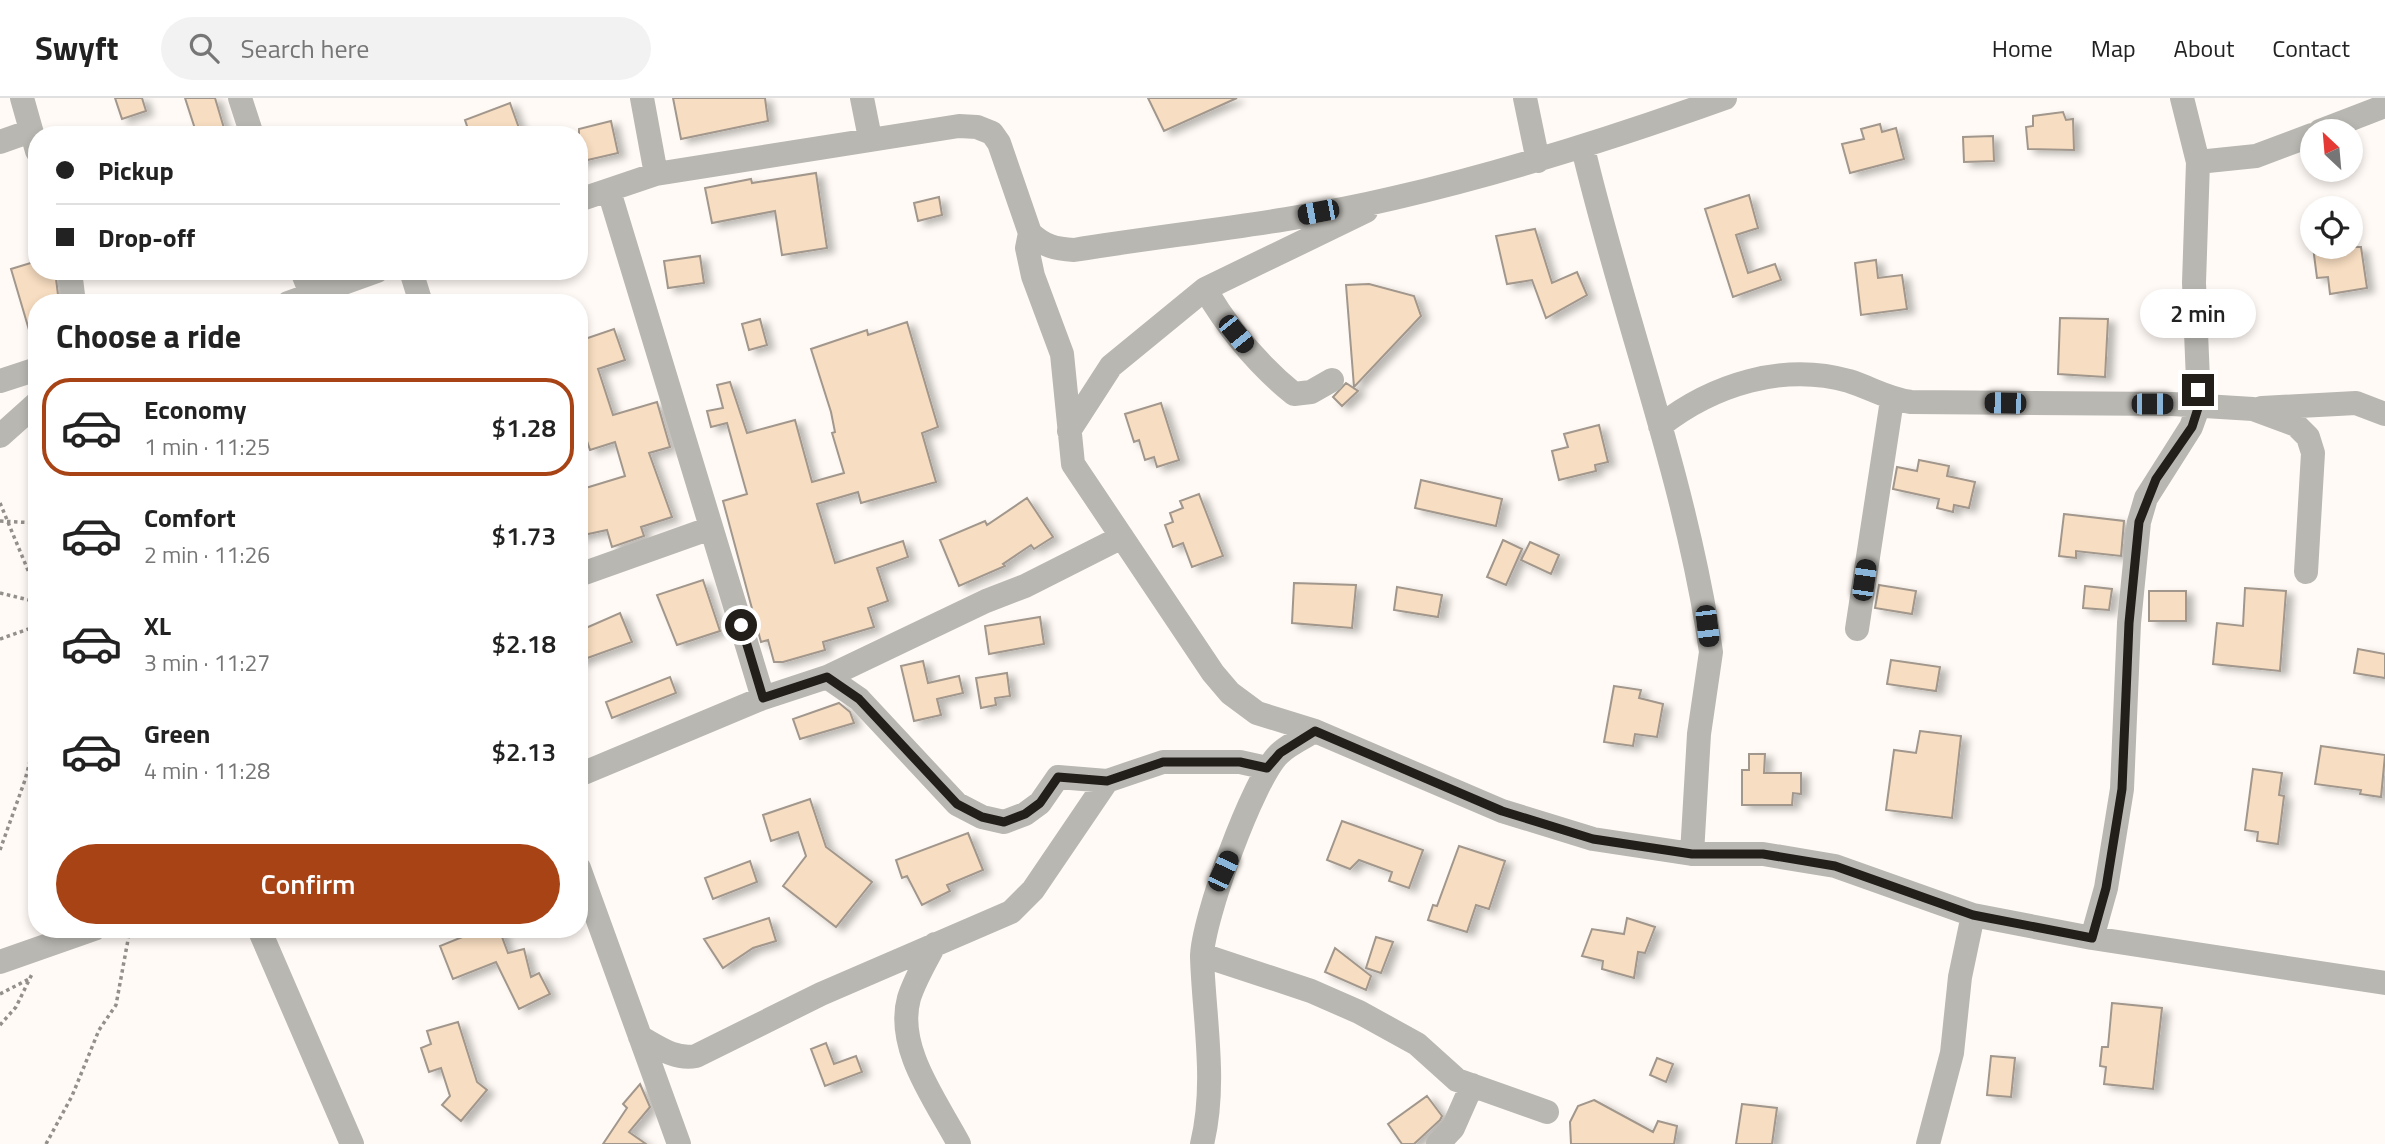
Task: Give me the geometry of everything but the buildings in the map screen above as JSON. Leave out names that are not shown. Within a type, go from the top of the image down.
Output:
[{"type":"street","points":[[22,98],[30,126]]},
{"type":"street","points":[[240,98],[249,126]]},
{"type":"street","points":[[642,98],[656,174]]},
{"type":"street","points":[[862,98],[870,138]]},
{"type":"street","points":[[1525,98],[1538,161]]},
{"type":"street","points":[[588,197],[656,174],[870,138],[959,126],[977,127],[992,133],[1005,160],[1030,233],[1041,244],[1055,249],[1073,250],[1268,222],[1393,198],[1583,148],[1725,98]]},
{"type":"street","points":[[2092,938],[2106,888],[2122,789],[2129,623],[2139,522],[2146,498],[2192,427],[2199,405],[2194,283],[2198,162],[2182,98]]},
{"type":"street","points":[[2351,119],[2385,106]]},
{"type":"street","points":[[2198,162],[2256,156],[2300,140]]},
{"type":"street","points":[[0,142],[28,141]]},
{"type":"street","points":[[1583,148],[1603,232],[1660,426],[1702,594],[1711,652],[1699,734],[1692,854]]},
{"type":"street","points":[[609,191],[763,698]]},
{"type":"street","points":[[1069,431],[1111,366],[1205,289],[1393,198]]},
{"type":"street","points":[[1030,233],[1027,248],[1033,276],[1062,354],[1073,464],[1213,673],[1230,692],[1257,713],[1315,731],[1502,811],[1593,839],[1692,854],[1763,854],[1835,866],[1973,915],[2092,938],[2385,983]]},
{"type":"street","points":[[316,294],[353,280]]},
{"type":"street","points":[[1205,289],[1220,314],[1251,353],[1294,394],[1311,392],[1332,380]]},
{"type":"street","points":[[1,382],[28,372]]},
{"type":"street","points":[[1660,426],[1712,392],[1734,384],[1784,376],[1816,375],[1849,381],[1892,400],[2199,405],[2253,409],[2356,404],[2385,414]]},
{"type":"street","points":[[1857,629],[1892,400]]},
{"type":"street","points":[[2253,409],[2296,425],[2308,437],[2313,453],[2306,572]]},
{"type":"street","points":[[0,436],[28,411]]},
{"type":"street","points":[[588,572],[710,527]]},
{"type":"street","points":[[588,771],[763,698],[827,677],[1025,586],[1122,537]]},
{"type":"street","points":[[827,677],[859,699],[957,804],[982,817],[1004,822],[1025,814],[1040,803],[1058,777],[1107,781],[1163,762],[1240,762],[1267,768]]},
{"type":"street","points":[[1202,1144],[1207,1107],[1208,1026],[1202,955],[1207,921],[1223,871],[1267,768],[1280,753],[1315,731]]},
{"type":"street","points":[[640,1037],[673,1054],[685,1058],[696,1056],[821,993],[996,919],[1020,905],[1107,781]]},
{"type":"street","points":[[588,892],[678,1144]]},
{"type":"street","points":[[1928,1144],[1952,1053],[1960,977],[1973,915]]},
{"type":"street","points":[[0,962],[69,938]]},
{"type":"street","points":[[263,938],[348,1141]]},
{"type":"street","points":[[935,944],[909,998],[908,1035],[917,1065],[959,1144]]},
{"type":"street","points":[[1202,955],[1311,991],[1359,1012],[1417,1044],[1457,1080],[1547,1112]]},
{"type":"street","points":[[1438,1144],[1453,1128],[1472,1085]]},
{"type":"path","points":[[0,503],[28,569]]},
{"type":"path","points":[[0,521],[28,523]]},
{"type":"path","points":[[0,593],[28,600]]},
{"type":"path","points":[[0,639],[28,629]]},
{"type":"path","points":[[0,850],[28,769]]},
{"type":"path","points":[[46,1144],[72,1096],[99,1030],[117,1005],[128,938]]},
{"type":"path","points":[[0,1025],[16,1007],[41,948]]},
{"type":"path","points":[[0,994],[30,979]]},
{"type":"route","points":[[741,625],[763,698],[827,677],[859,699],[957,804],[982,817],[1004,822],[1025,814],[1040,803],[1046,790],[1058,777],[1107,781],[1163,762],[1240,762],[1267,768],[1280,753],[1315,731],[1502,811],[1593,839],[1692,854],[1763,854],[1835,866],[1973,915],[2092,938],[2115,844],[2122,789],[2129,623],[2139,522],[2146,498],[2156,479],[2192,427],[2199,405],[2198,390]]}]
